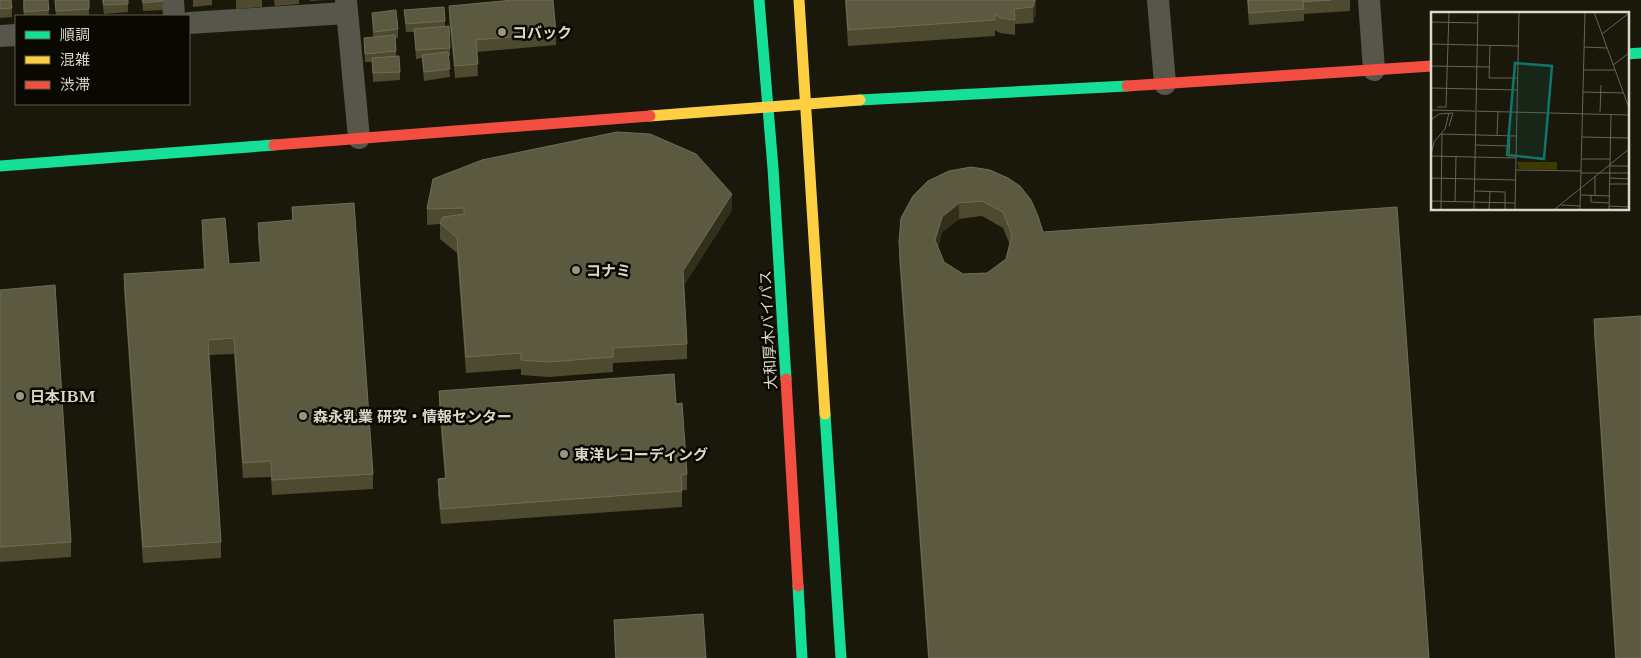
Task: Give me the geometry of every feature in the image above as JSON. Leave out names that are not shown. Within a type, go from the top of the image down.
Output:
[{"type":"main road","name":"大和厚木バイパス","points":[[760,0],[773,168],[802,658]]},
{"type":"main road","points":[[799,0],[841,658]]},
{"type":"main road","points":[[1628,54],[1641,53]]},
{"type":"main road","points":[[0,166],[900,96],[1165,84],[1431,66]]},
{"type":"street","points":[[173,0],[174,15]]},
{"type":"street","points":[[1158,0],[1165,84]]},
{"type":"street","points":[[1368,0],[1374,70]]},
{"type":"street","points":[[190,23],[346,6],[358,138]]},
{"type":"street","points":[[0,36],[15,35]]},
{"type":"building","points":[[0,0],[11,0],[12,8],[0,9]]},
{"type":"building","points":[[24,0],[48,0],[49,10],[24,12]]},
{"type":"building","points":[[55,0],[89,0],[89,9],[56,11]]},
{"type":"building","points":[[103,0],[128,0],[128,4],[104,5]]},
{"type":"building","points":[[142,0],[163,0],[163,1],[143,3]]},
{"type":"building","name":"コバック","points":[[514,0],[553,0],[556,33],[476,40],[478,64],[455,66],[449,6]]},
{"type":"building","points":[[846,0],[1035,0],[1033,7],[1014,9],[1015,20],[1000,18],[995,14],[995,20],[848,30]]},
{"type":"building","points":[[1248,0],[1331,0],[1303,2],[1304,9],[1249,13]]},
{"type":"building","points":[[444,7],[445,21],[406,24],[404,10]]},
{"type":"building","points":[[396,10],[398,29],[374,32],[372,13]]},
{"type":"building","points":[[449,26],[450,48],[416,50],[414,29]]},
{"type":"building","points":[[395,35],[396,51],[365,54],[364,38]]},
{"type":"building","points":[[448,52],[450,69],[424,72],[422,55]]},
{"type":"building","points":[[399,56],[400,72],[373,73],[372,58]]},
{"type":"building","name":"コナミ","points":[[617,132],[650,134],[696,154],[732,194],[683,271],[687,344],[613,348],[613,357],[549,362],[521,360],[521,353],[466,357],[457,238],[440,223],[443,217],[464,214],[464,208],[427,209],[433,179],[482,160]]},
{"type":"building","points":[[971,167],[990,170],[1008,178],[1020,186],[1031,200],[1043,232],[1397,207],[1429,658],[929,658],[899,242],[901,218],[913,196],[928,181],[949,171]],"holes":[[[982,201],[1003,212],[1012,235],[1006,259],[987,273],[963,274],[944,262],[935,240],[942,217],[959,203]]]},
{"type":"building","name":"森永乳業 研究・情報センター","points":[[354,203],[373,474],[272,480],[271,461],[243,463],[234,338],[208,340],[221,542],[143,547],[124,274],[205,269],[202,220],[225,218],[229,264],[261,262],[258,223],[293,220],[292,207]]},
{"type":"building","points":[[55,285],[71,542],[0,547],[0,290]]},
{"type":"building","points":[[1641,316],[1641,658],[1616,658],[1594,319]]},
{"type":"building","name":"東洋レコーディング","points":[[674,374],[676,404],[682,403],[687,474],[681,475],[682,491],[441,509],[438,479],[446,478],[439,391]]},
{"type":"building","points":[[703,614],[706,658],[616,658],[614,620]]},
{"type":"traffic: fast","points":[[759,0],[773,168],[786,379]]},
{"type":"traffic: fast","points":[[1628,54],[1641,53]]},
{"type":"traffic: fast","points":[[860,100],[1127,86]]},
{"type":"traffic: fast","points":[[0,166],[274,145]]},
{"type":"traffic: fast","points":[[825,414],[841,658]]},
{"type":"traffic: fast","points":[[798,586],[802,658]]},
{"type":"traffic: slow","points":[[799,0],[825,414]]},
{"type":"traffic: slow","points":[[650,116],[860,100]]},
{"type":"traffic: jam","points":[[1127,86],[1431,66]]},
{"type":"traffic: jam","points":[[274,145],[650,116]]},
{"type":"traffic: jam","points":[[786,379],[798,586]]},
{"type":"place","name":"コバック","points":[[502,32]]},
{"type":"place","name":"コナミ","points":[[576,270]]},
{"type":"place","name":"日本IBM","points":[[20,396]]},
{"type":"place","name":"森永乳業 研究・情報センター","points":[[303,416]]},
{"type":"place","name":"東洋レコーディング","points":[[564,454]]}]
